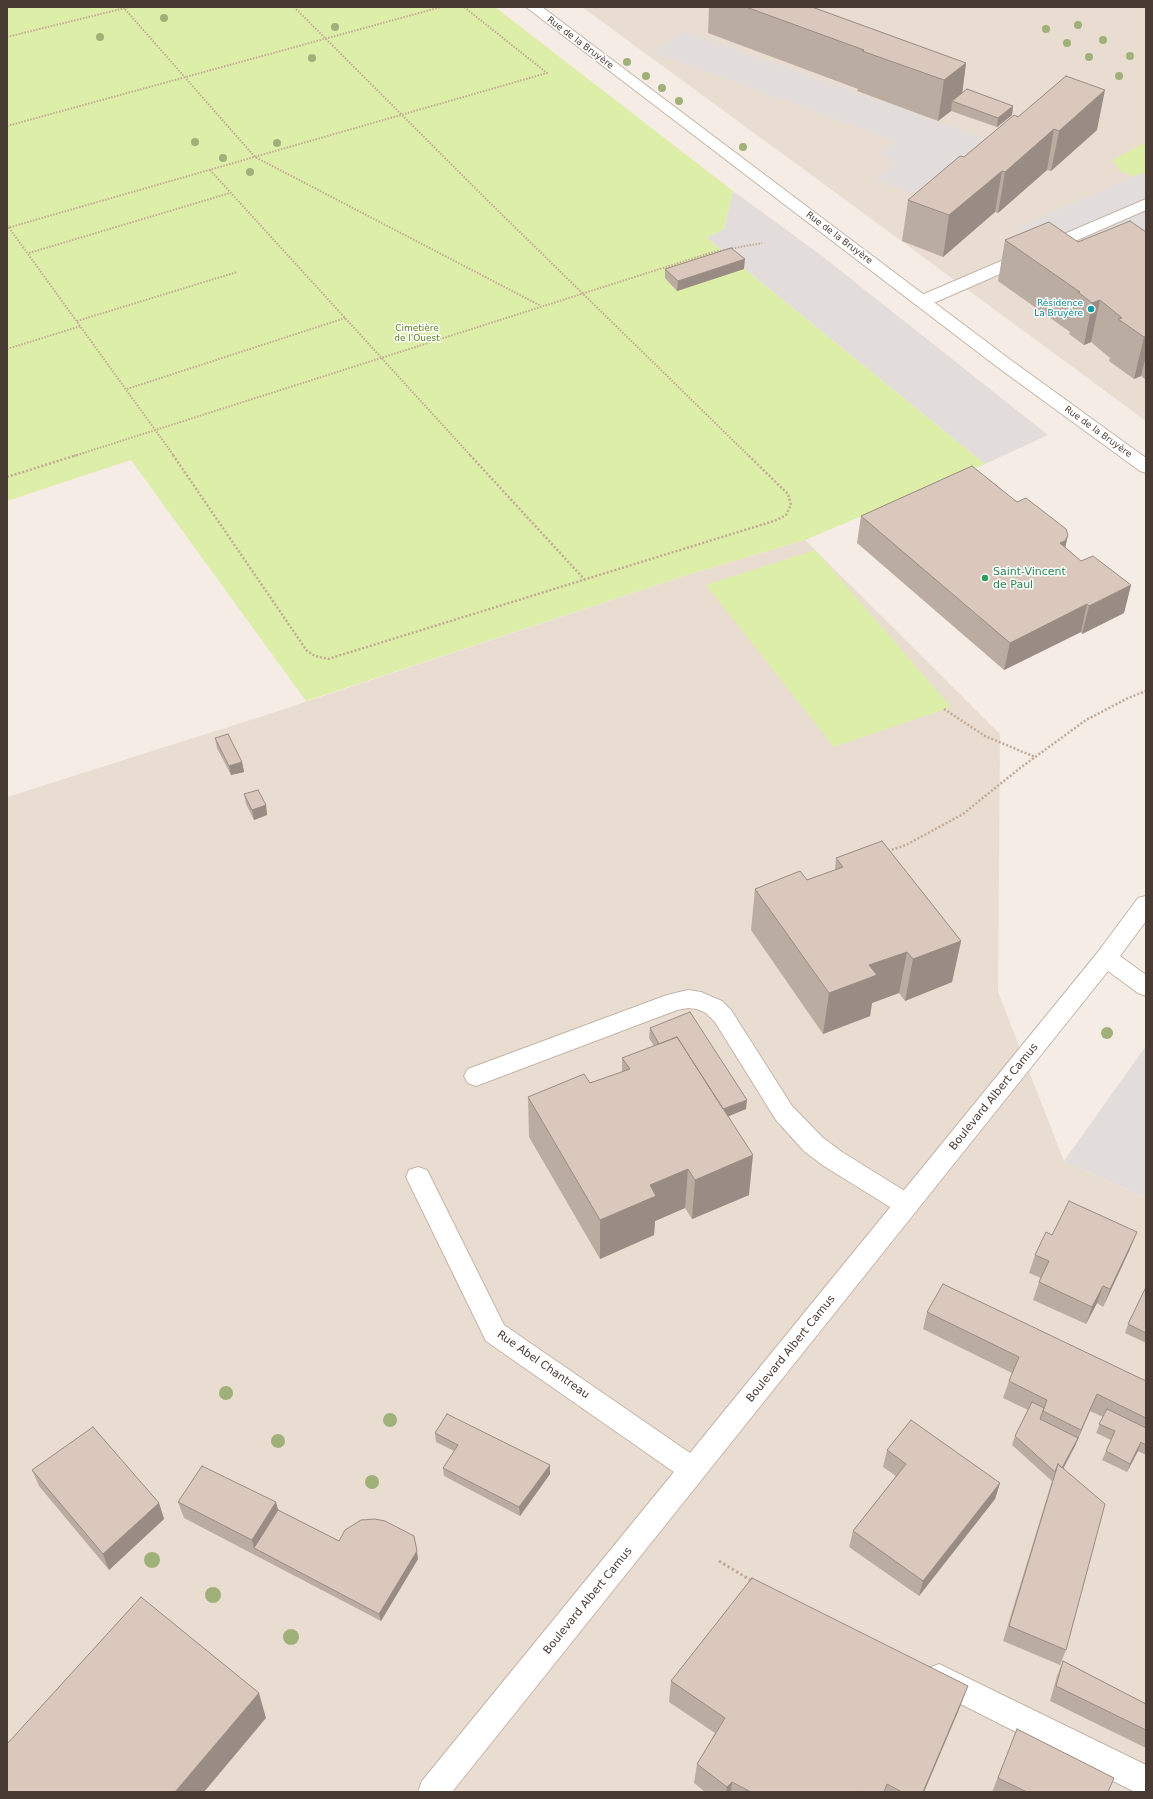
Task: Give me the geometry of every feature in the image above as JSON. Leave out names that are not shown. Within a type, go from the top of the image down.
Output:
[{"type":"street","name":"Rue de la Bruyère","points":[[533,7],[1002,362],[1146,467]]},
{"type":"street","points":[[923,301],[1146,204]]},
{"type":"street","name":"Boulevard Albert Camus","points":[[433,1792],[1106,958],[1146,904]]},
{"type":"street","points":[[1106,958],[1146,987]]},
{"type":"street","points":[[476,1076],[675,1001],[688,999],[701,1001],[714,1006],[723,1016],[784,1113],[813,1144],[833,1159],[907,1205]]},
{"type":"street","name":"Rue Abel Chantreau","points":[[418,1177],[495,1333],[693,1470]]},
{"type":"street","points":[[919,1668],[1146,1781]]},
{"type":"path","points":[[7,37],[129,7]]},
{"type":"path","points":[[7,225],[29,253],[156,429],[307,651],[315,656],[328,659],[777,520],[786,514],[791,505],[788,494],[583,294],[294,7]]},
{"type":"path","points":[[7,126],[441,7]]},
{"type":"path","points":[[8,228],[547,73],[464,7]]},
{"type":"path","points":[[124,8],[255,156],[541,307]]},
{"type":"path","points":[[210,170],[585,580]]},
{"type":"path","points":[[29,253],[230,193]]},
{"type":"path","points":[[7,477],[713,252],[762,243]]},
{"type":"path","points":[[77,321],[237,272]]},
{"type":"path","points":[[127,389],[346,318]]},
{"type":"path","points":[[7,348],[82,326]]},
{"type":"path","points":[[887,852],[906,845],[963,814],[1035,757],[1086,720],[1128,698],[1146,691]]},
{"type":"path","points":[[944,709],[985,736],[1035,757]]},
{"type":"path","points":[[718,1561],[753,1582]]},
{"type":"shaded area","points":[[582,7],[1146,7],[1146,421],[862,212]]},
{"type":"shaded area","points":[[684,31],[989,140],[920,197],[875,179],[896,162],[879,155],[895,141],[653,52]]},
{"type":"shaded area","points":[[1142,173],[1146,175],[1146,233],[1075,265],[1017,228]]},
{"type":"shaded area","points":[[733,191],[822,256],[1048,435],[985,464],[707,238],[724,229]]},
{"type":"shaded area","points":[[805,540],[1000,734],[998,992],[1064,1161],[1146,1198],[1146,1792],[7,1792],[7,797],[269,714],[687,575]]},
{"type":"shaded area","points":[[1146,1046],[1146,1198],[1064,1161]]},
{"type":"green space","name":"Cimetière de l'Ouest","points":[[7,7],[495,7],[733,191],[724,229],[707,238],[985,464],[805,540],[687,575],[306,701],[131,460],[7,501]]},
{"type":"green space","points":[[1146,142],[1146,182],[1120,171],[1112,160]]},
{"type":"green space","points":[[815,550],[951,707],[834,747],[706,585]]},
{"type":"building","points":[[746,7],[812,7],[966,63],[944,80]]},
{"type":"building","points":[[1066,76],[1105,90],[1059,131],[1054,129],[1005,172],[1002,171],[949,215],[908,200],[960,156],[964,157],[1014,115],[1018,117]]},
{"type":"building","points":[[967,89],[1013,106],[998,118],[952,101]]},
{"type":"building","points":[[1130,221],[1146,232],[1146,336],[1144,337],[1118,319],[1122,318],[1100,300],[1092,303],[1078,292],[1080,292],[1005,240],[1049,222],[1078,242]]},
{"type":"building","points":[[731,248],[745,259],[678,281],[665,269]]},
{"type":"building","points":[[972,466],[1017,502],[1026,498],[1066,529],[1068,535],[1065,541],[1060,543],[1081,561],[1093,556],[1131,585],[1089,606],[1087,604],[1010,643],[861,516]]},
{"type":"building","points":[[228,734],[242,762],[229,766],[215,738]]},
{"type":"building","points":[[258,790],[266,805],[252,810],[244,794]]},
{"type":"building","points":[[882,841],[961,941],[913,959],[907,952],[869,965],[877,975],[829,993],[755,889],[800,871],[807,880],[843,867],[836,858]]},
{"type":"building","points":[[690,1012],[747,1100],[723,1109],[677,1037],[659,1044],[650,1028]]},
{"type":"building","points":[[677,1037],[753,1155],[695,1180],[688,1169],[650,1185],[656,1196],[600,1220],[528,1097],[584,1074],[590,1083],[630,1069],[622,1058]]},
{"type":"building","points":[[1069,1201],[1137,1232],[1110,1289],[1103,1286],[1092,1307],[1039,1282],[1049,1261],[1035,1255],[1046,1232],[1052,1235]]},
{"type":"building","points":[[943,1284],[1146,1381],[1146,1418],[1097,1394],[1081,1430],[1043,1411],[1047,1400],[1009,1381],[1019,1357],[927,1312]]},
{"type":"building","points":[[1146,1287],[1146,1333],[1128,1324]]},
{"type":"building","points":[[1032,1402],[1044,1408],[1040,1419],[1078,1438],[1062,1468],[1058,1464],[1055,1472],[1015,1436]]},
{"type":"building","points":[[1107,1409],[1146,1428],[1146,1445],[1141,1442],[1130,1464],[1106,1451],[1115,1431],[1099,1424]]},
{"type":"building","points":[[447,1414],[550,1465],[519,1507],[443,1468],[458,1445],[435,1433]]},
{"type":"building","points":[[911,1420],[1000,1483],[923,1581],[853,1531],[906,1464],[887,1450]]},
{"type":"building","points":[[93,1427],[159,1503],[103,1554],[32,1470]]},
{"type":"building","points":[[1058,1464],[1105,1504],[1066,1650],[1009,1626]]},
{"type":"building","points":[[202,1466],[276,1502],[252,1540],[178,1502]]},
{"type":"building","points":[[278,1510],[339,1541],[345,1530],[361,1520],[375,1519],[385,1521],[414,1536],[417,1551],[379,1614],[254,1548]]},
{"type":"building","points":[[752,1578],[968,1686],[923,1792],[902,1792],[887,1784],[884,1792],[751,1792],[732,1782],[727,1787],[697,1764],[725,1718],[671,1681]]},
{"type":"building","points":[[141,1597],[259,1693],[175,1792],[7,1792],[7,1744]]},
{"type":"building","points":[[1063,1661],[1146,1704],[1146,1730],[1056,1686]]},
{"type":"building","points":[[1017,1729],[1114,1778],[1108,1792],[1027,1792],[998,1778]]},
{"type":"place","name":"Résidence La Bruyère","points":[[1091,309]]},
{"type":"place","name":"Saint-Vincent de Paul","points":[[985,578]]}]
